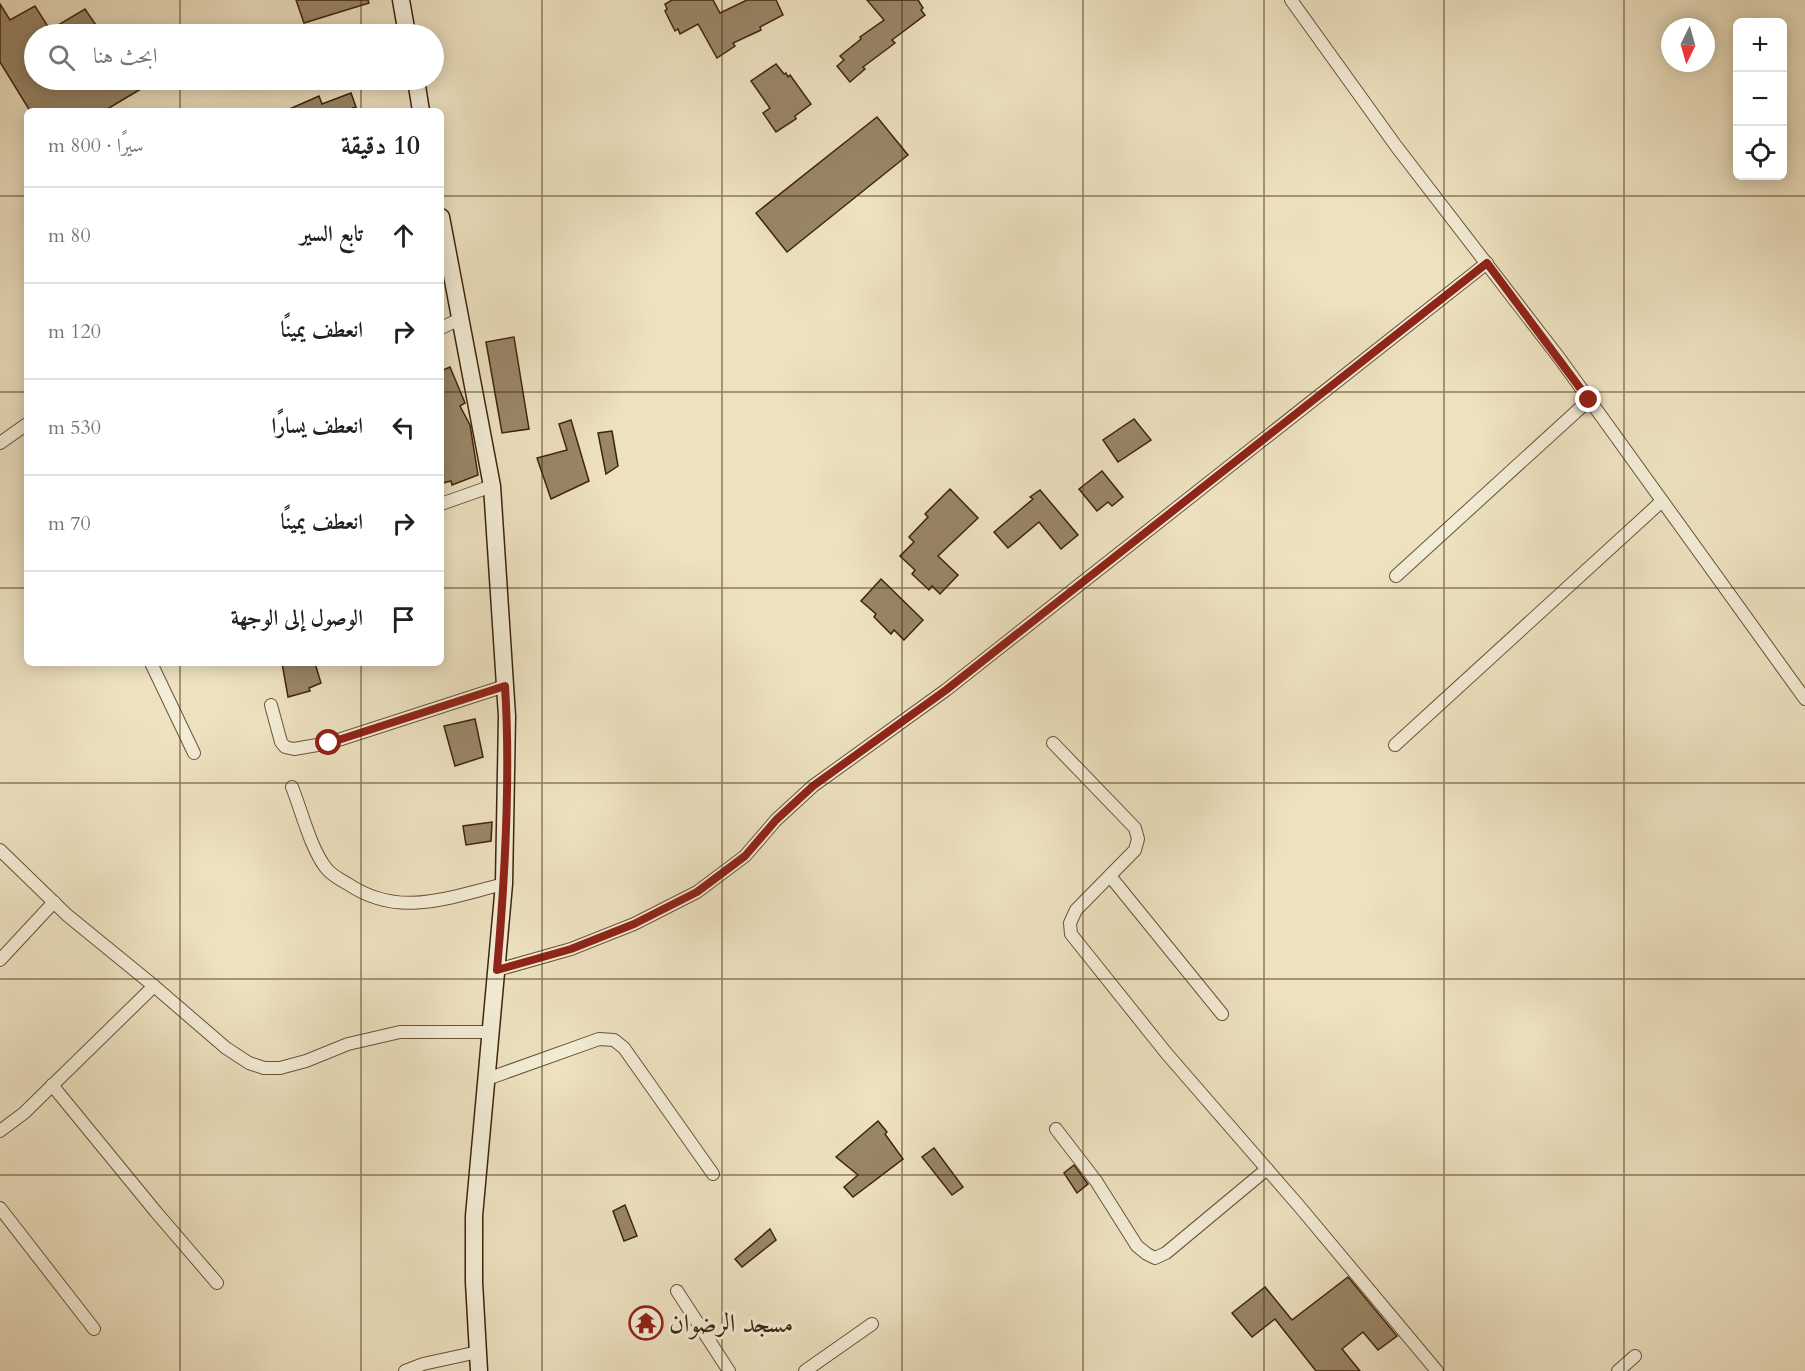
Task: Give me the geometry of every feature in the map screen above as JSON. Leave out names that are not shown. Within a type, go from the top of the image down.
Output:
[{"type":"street","points":[[401,0],[405,24]]},
{"type":"street","points":[[1291,0],[1396,146],[1589,400],[1805,699]]},
{"type":"street","points":[[418,90],[421,108]]},
{"type":"street","points":[[445,256],[460,319],[492,486],[507,716],[504,884],[474,1216],[474,1282],[479,1371]]},
{"type":"street","points":[[497,970],[571,949],[634,924],[697,892],[745,856],[776,820],[813,786],[946,690],[1487,263]]},
{"type":"street","points":[[444,327],[460,319]]},
{"type":"street","points":[[1396,576],[1589,400]]},
{"type":"street","points":[[0,443],[24,426]]},
{"type":"street","points":[[444,503],[492,486]]},
{"type":"street","points":[[1395,745],[1662,501]]},
{"type":"street","points":[[152,666],[194,753]]},
{"type":"street","points":[[271,705],[281,742],[285,747],[294,749],[329,743],[505,686]]},
{"type":"street","points":[[1053,743],[1135,828],[1138,839],[1135,850],[1076,910],[1070,923],[1071,933],[1167,1054],[1437,1371]]},
{"type":"street","points":[[292,787],[316,850],[327,870],[357,891],[384,902],[406,904],[438,900],[504,884]]},
{"type":"street","points":[[0,850],[54,903],[226,1048],[249,1063],[264,1068],[280,1068],[306,1061],[348,1044],[400,1032],[491,1032]]},
{"type":"street","points":[[1110,876],[1222,1014]]},
{"type":"street","points":[[0,960],[54,903]]},
{"type":"street","points":[[0,1131],[24,1113],[154,986]]},
{"type":"street","points":[[487,1079],[599,1039],[614,1040],[624,1048],[713,1174]]},
{"type":"street","points":[[52,1085],[156,1212],[217,1282]]},
{"type":"street","points":[[1056,1129],[1096,1181],[1137,1246],[1155,1258],[1166,1253],[1267,1169]]},
{"type":"street","points":[[0,1208],[94,1329]]},
{"type":"street","points":[[677,1291],[729,1371]]},
{"type":"street","points":[[806,1371],[872,1324]]},
{"type":"street","points":[[405,1371],[423,1364],[478,1352]]},
{"type":"street","points":[[1618,1371],[1635,1356]]},
{"type":"building","points":[[296,0],[368,0],[369,3],[304,23]]},
{"type":"building","points":[[672,0],[713,0],[720,13],[747,0],[776,0],[783,15],[760,27],[761,30],[733,43],[735,46],[717,58],[698,24],[680,34],[678,29],[675,31],[665,11],[667,9],[665,4]]},
{"type":"building","points":[[867,0],[918,0],[925,15],[892,40],[895,43],[863,67],[865,69],[850,82],[837,66],[844,60],[840,56],[861,39],[860,37],[884,20]]},
{"type":"building","points":[[0,4],[10,20],[35,6],[46,24],[24,24],[24,90],[139,90],[109,108],[28,108],[0,62]]},
{"type":"building","points":[[85,9],[95,24],[60,24]]},
{"type":"building","points":[[776,64],[784,74],[786,73],[788,77],[790,75],[811,104],[795,116],[796,119],[776,132],[763,113],[770,108],[751,81]]},
{"type":"building","points":[[351,93],[356,107],[292,108],[319,96],[322,104]]},
{"type":"building","points":[[877,117],[908,155],[787,252],[756,213]]},
{"type":"building","points":[[514,337],[529,429],[502,433],[486,342]]},
{"type":"building","points":[[450,367],[465,403],[460,406],[470,425],[478,475],[452,485],[451,481],[444,483],[444,370]]},
{"type":"building","points":[[1134,419],[1151,440],[1118,462],[1103,440]]},
{"type":"building","points":[[571,420],[589,481],[551,499],[537,458],[567,450],[559,424]]},
{"type":"building","points":[[612,431],[618,466],[606,474],[598,433]]},
{"type":"building","points":[[1102,471],[1123,497],[1112,506],[1108,502],[1097,511],[1079,489]]},
{"type":"building","points":[[950,489],[978,518],[938,556],[958,575],[940,594],[932,586],[929,590],[912,574],[915,570],[900,556],[914,542],[909,537],[928,517],[925,514]]},
{"type":"building","points":[[1040,490],[1078,535],[1061,549],[1039,522],[1008,548],[994,532],[1033,499],[1030,497]]},
{"type":"building","points":[[881,579],[923,620],[904,640],[894,630],[891,634],[874,617],[876,614],[861,601]]},
{"type":"building","points":[[283,666],[316,666],[321,683],[309,688],[310,691],[288,697]]},
{"type":"building","points":[[475,719],[483,757],[455,766],[444,726]]},
{"type":"building","points":[[492,822],[491,841],[466,845],[463,826]]},
{"type":"building","points":[[878,1121],[903,1159],[853,1197],[844,1187],[858,1175],[836,1157]]},
{"type":"building","points":[[934,1148],[963,1187],[952,1195],[922,1157]]},
{"type":"building","points":[[1074,1165],[1088,1184],[1077,1193],[1064,1173]]},
{"type":"building","points":[[625,1205],[637,1236],[624,1241],[613,1211]]},
{"type":"building","points":[[770,1229],[776,1240],[742,1267],[735,1259]]},
{"type":"building","points":[[1348,1277],[1397,1336],[1378,1350],[1363,1332],[1342,1349],[1360,1371],[1316,1371],[1275,1319],[1252,1337],[1232,1313],[1265,1287],[1292,1320]]},
{"type":"place","name":"مسجد الرضوان","points":[[646,1323]]},
{"type":"route","points":[[329,743],[505,686],[507,716],[504,884],[497,970],[571,949],[634,924],[697,892],[745,856],[776,820],[813,786],[946,690],[1487,263],[1589,400]]}]
